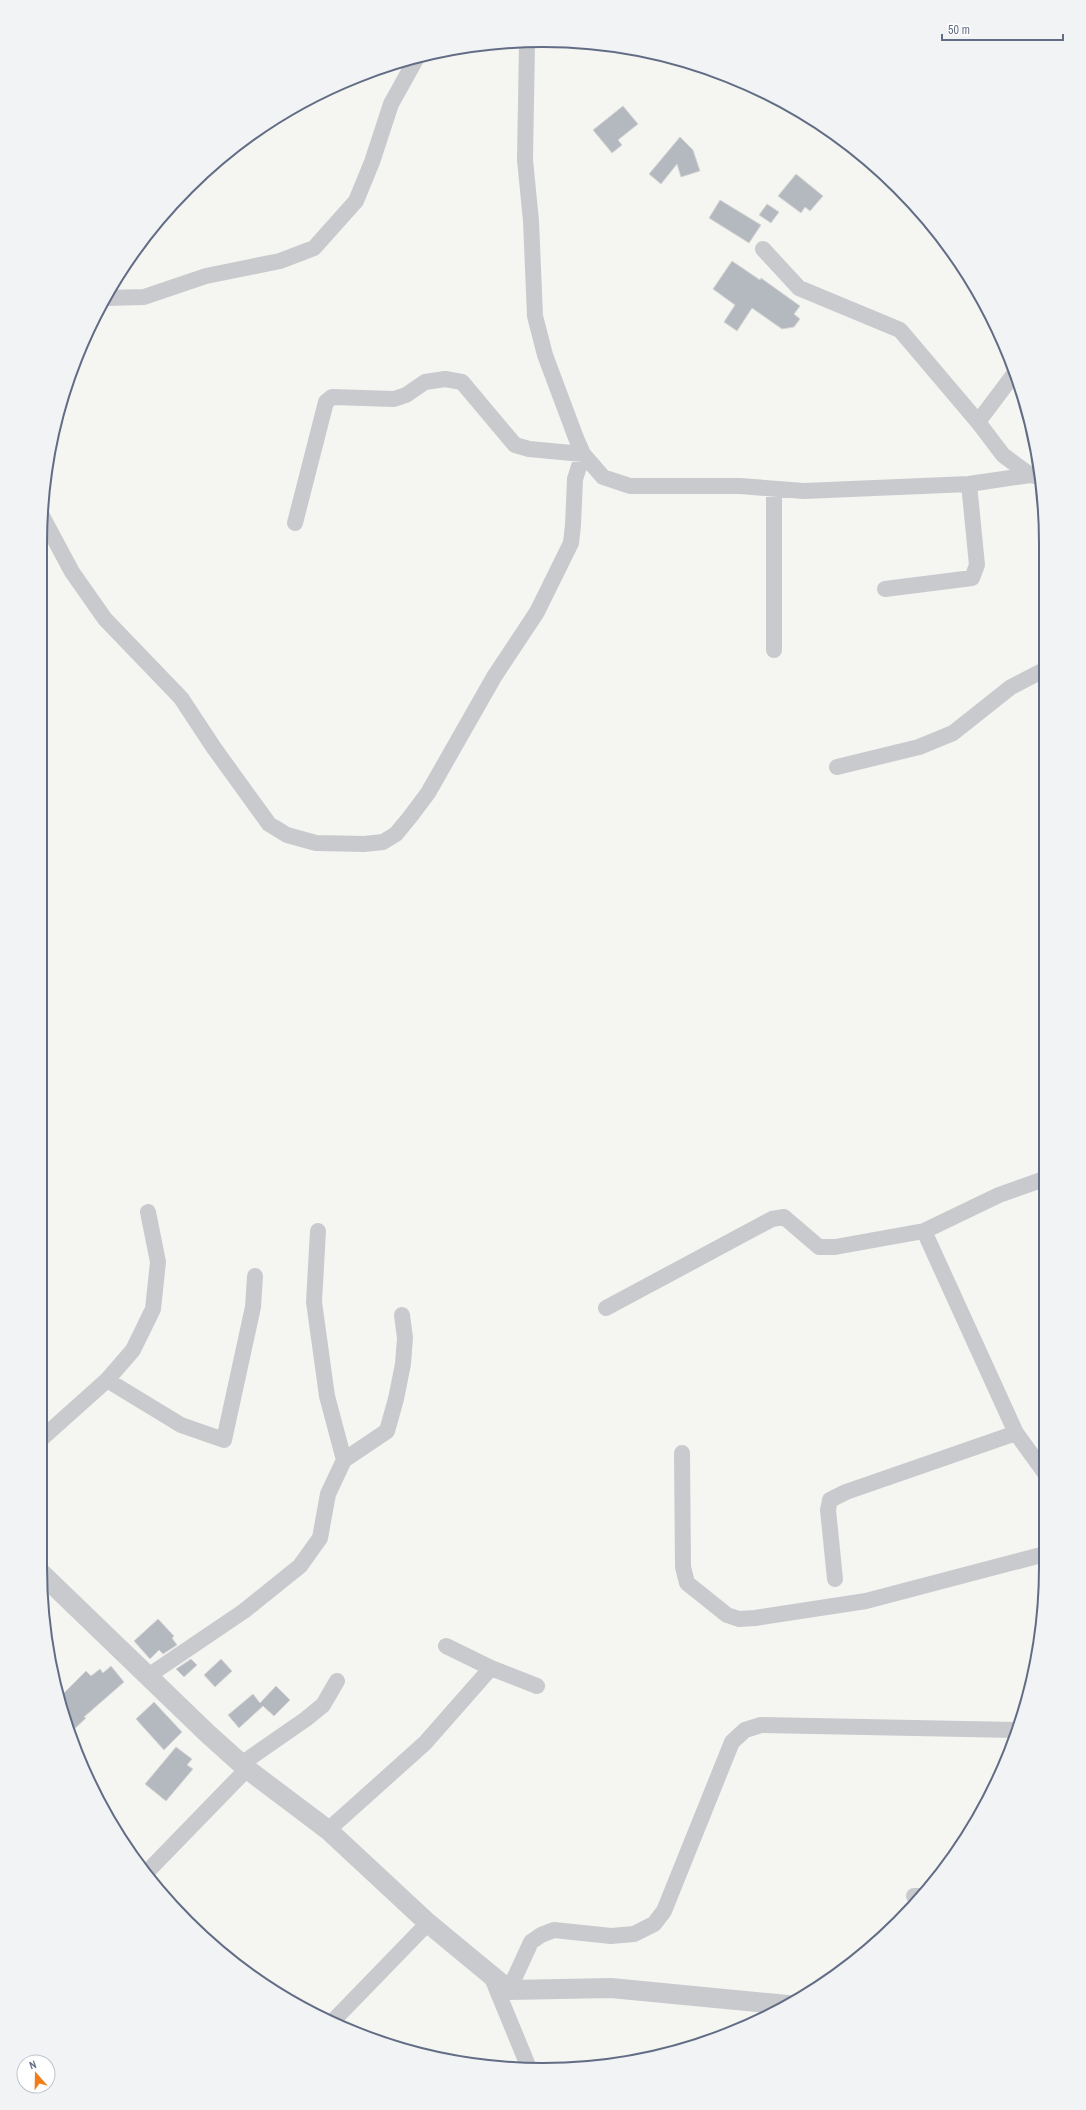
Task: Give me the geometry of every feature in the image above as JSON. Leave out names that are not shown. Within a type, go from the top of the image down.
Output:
[{"type":"street","points":[[527,48],[525,160],[531,220],[535,316],[545,355],[583,454],[603,477],[630,486],[740,486],[804,491],[969,484],[1035,476]]},
{"type":"street","points":[[112,298],[144,297],[206,276],[280,260],[314,248],[356,201],[372,162],[391,104],[413,65]]},
{"type":"street","points":[[763,249],[799,288],[900,330],[978,422],[1003,455],[1034,475]]},
{"type":"street","points":[[978,422],[1011,378]]},
{"type":"street","points":[[295,523],[326,402],[332,397],[394,399],[406,395],[425,382],[445,379],[462,382],[515,444],[529,449],[583,454]]},
{"type":"street","points":[[48,526],[72,572],[105,619],[181,698],[214,748],[269,824],[287,835],[316,843],[364,844],[383,842],[396,834],[410,817],[439,775],[494,677],[536,612],[570,543],[573,525],[575,479],[583,454]]},
{"type":"street","points":[[885,588],[972,578],[977,565],[969,484]]},
{"type":"street","points":[[774,489],[774,650]]},
{"type":"street","points":[[837,767],[919,747],[953,733],[1012,687],[1039,673]]},
{"type":"street","points":[[606,1308],[772,1218],[784,1217],[819,1247],[835,1247],[924,1231],[999,1195],[1039,1181]]},
{"type":"street","points":[[47,1434],[107,1380],[133,1350],[153,1310],[158,1262],[148,1212]]},
{"type":"street","points":[[318,1231],[314,1302],[327,1396],[344,1460]]},
{"type":"street","points":[[924,1231],[1016,1433],[1039,1465]]},
{"type":"street","points":[[107,1380],[181,1424],[224,1440],[253,1307],[255,1276]]},
{"type":"street","points":[[148,1676],[244,1611],[300,1566],[320,1538],[328,1494],[344,1460],[387,1431],[396,1399],[403,1364],[405,1338],[402,1314]]},
{"type":"street","points":[[836,1579],[828,1510],[830,1500],[846,1492],[1016,1433]]},
{"type":"street","points":[[682,1453],[683,1567],[687,1583],[727,1615],[739,1619],[755,1618],[866,1601],[1039,1556]]},
{"type":"street","points":[[47,1581],[208,1734],[244,1766],[328,1830],[428,1923],[492,1978],[509,1990],[611,1988],[777,2004]]},
{"type":"street","points":[[446,1646],[491,1668],[537,1686]]},
{"type":"street","points":[[328,1830],[426,1743],[491,1668]]},
{"type":"street","points":[[149,1869],[244,1766],[323,1705],[337,1681]]},
{"type":"street","points":[[509,1990],[531,1942],[541,1935],[554,1930],[612,1936],[634,1934],[654,1924],[664,1911],[732,1742],[745,1730],[761,1725],[1011,1730]]},
{"type":"street","points":[[336,2018],[428,1923]]},
{"type":"street","points":[[492,1978],[527,2062]]},
{"type":"building","points":[[623,106],[638,124],[618,140],[622,145],[612,153],[593,130]]},
{"type":"building","points":[[680,137],[693,150],[700,171],[681,177],[677,164],[661,184],[649,174]]},
{"type":"building","points":[[796,174],[823,196],[810,211],[805,207],[801,213],[778,196]]},
{"type":"building","points":[[720,200],[761,225],[749,243],[709,218]]},
{"type":"building","points":[[767,204],[779,212],[771,223],[759,215]]},
{"type":"building","points":[[732,261],[760,280],[761,278],[800,306],[794,314],[800,319],[794,327],[782,329],[752,308],[737,331],[724,322],[735,305],[713,289]]},
{"type":"building","points":[[158,1619],[174,1636],[172,1638],[177,1645],[163,1654],[159,1650],[150,1659],[134,1641]]},
{"type":"building","points":[[191,1659],[197,1665],[184,1677],[176,1669]]},
{"type":"building","points":[[221,1659],[232,1671],[215,1687],[204,1675]]},
{"type":"building","points":[[111,1666],[124,1682],[84,1717],[86,1718],[74,1729],[64,1693],[86,1671],[91,1676],[100,1669],[103,1673]]},
{"type":"building","points":[[276,1686],[290,1700],[274,1716],[263,1706],[239,1728],[228,1715],[253,1694],[260,1703]]},
{"type":"building","points":[[154,1702],[182,1732],[164,1750],[136,1719]]},
{"type":"building","points":[[176,1747],[192,1759],[187,1765],[193,1769],[166,1801],[145,1784]]}]
